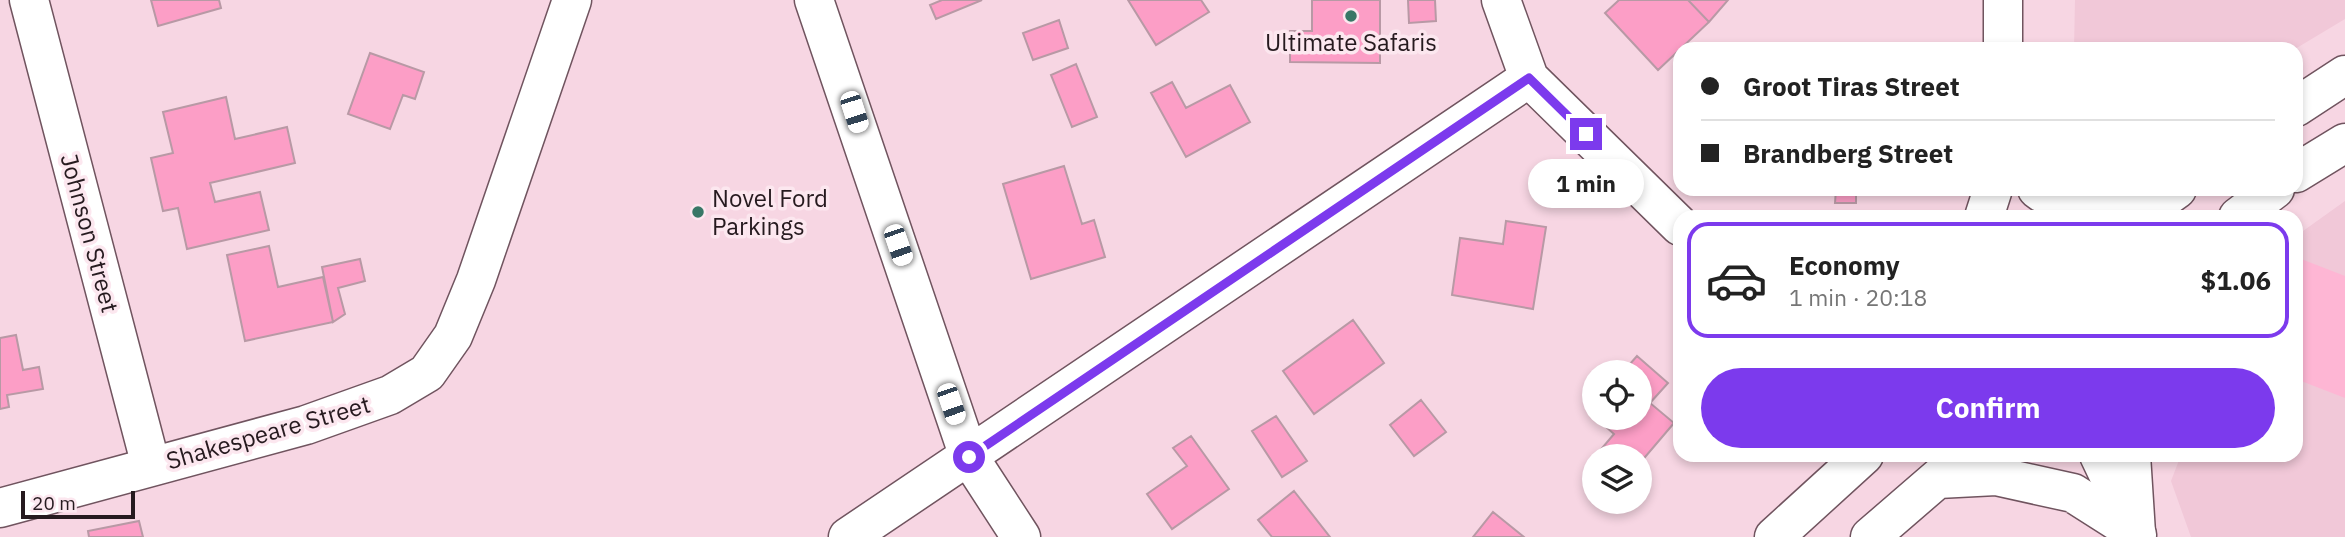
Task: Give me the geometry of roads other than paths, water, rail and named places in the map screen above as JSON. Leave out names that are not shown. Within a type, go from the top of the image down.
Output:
[{"type":"street","name":"Johnson Street","points":[[29,0],[150,467]]},
{"type":"street","name":"Shakespeare Street","points":[[0,508],[306,425],[390,395],[427,373],[453,336],[476,280],[572,0]]},
{"type":"street","points":[[814,0],[969,457],[1021,537]]},
{"type":"street","points":[[1501,0],[1529,78],[1673,219]]},
{"type":"street","points":[[2003,0],[2003,42]]},
{"type":"street","points":[[2303,102],[2345,75]]},
{"type":"street","points":[[848,537],[1529,78]]},
{"type":"street","points":[[2303,169],[2345,144]]},
{"type":"street","points":[[2049,196],[2064,205],[2083,210]]},
{"type":"street","points":[[2147,210],[2167,196]]},
{"type":"street","points":[[2247,210],[2266,196]]},
{"type":"street","points":[[1788,525],[1831,462]]},
{"type":"street","points":[[1788,525],[1856,462]]},
{"type":"street","points":[[2102,462],[2136,535]]},
{"type":"street","points":[[2131,462],[2136,535]]},
{"type":"street","points":[[1870,537],[1951,467],[2073,493],[2136,535]]},
{"type":"place","name":"Ultimate Safaris","points":[[1351,16]]},
{"type":"place","name":"Novel Ford Parkings","points":[[698,212]]}]
